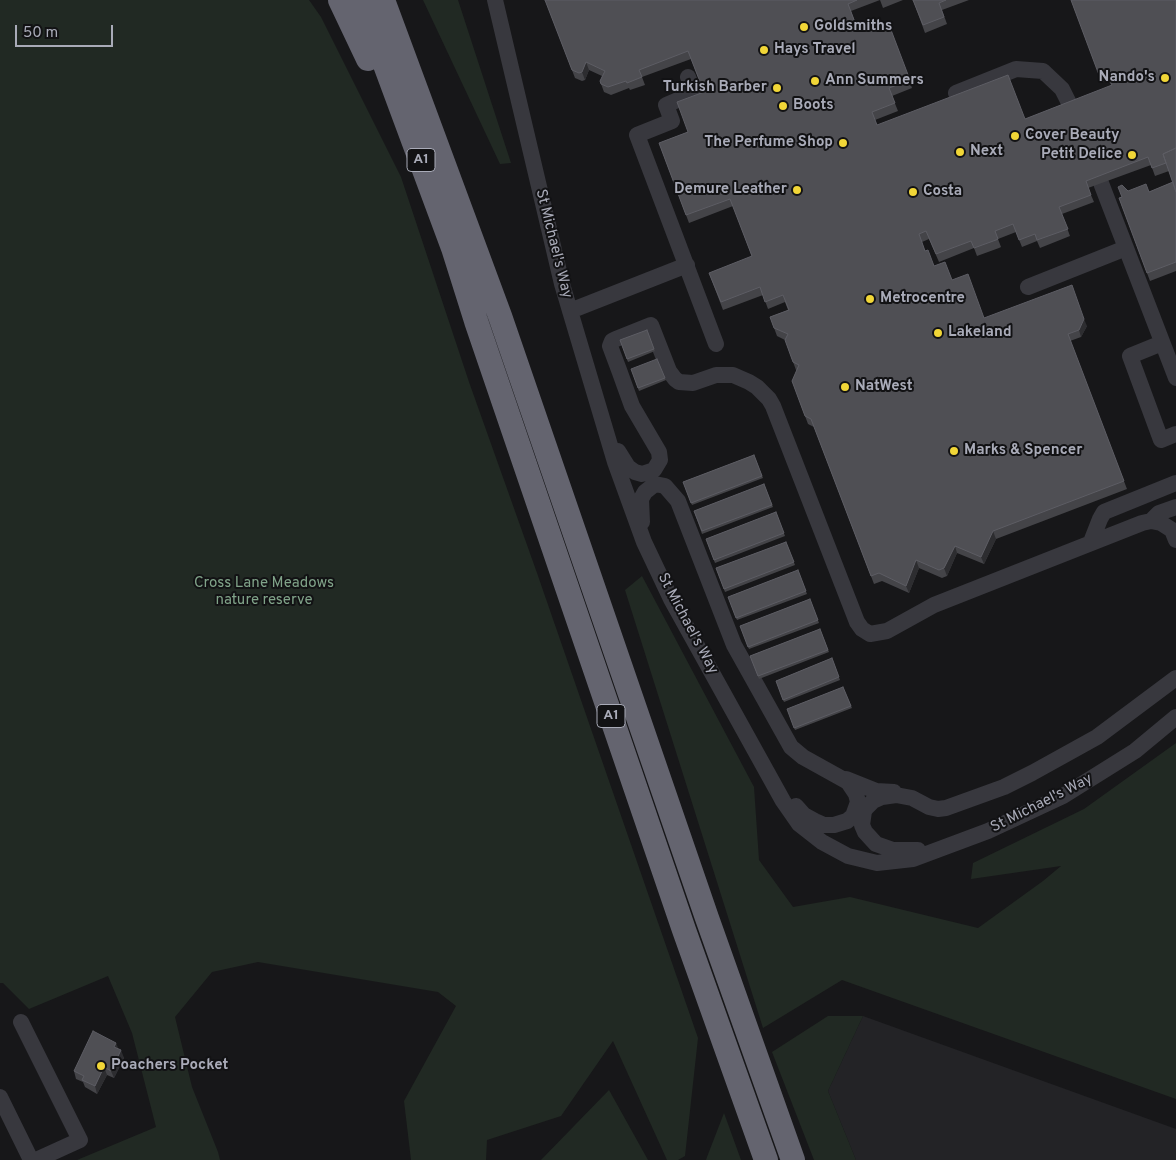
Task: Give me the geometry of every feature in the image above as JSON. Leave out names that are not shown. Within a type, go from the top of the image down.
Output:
[{"type":"highway","points":[[340,0],[372,67],[439,248],[476,322]]},
{"type":"highway","name":"A1","points":[[361,0],[453,248],[476,322],[684,930],[766,1160]]},
{"type":"highway","name":"A1","points":[[383,0],[532,407],[707,918],[793,1160]]},
{"type":"highway","points":[[397,0],[441,128],[477,253]]},
{"type":"street","name":"St Michael's Way","points":[[494,0],[542,204],[570,311],[615,462],[644,542],[671,599],[783,801],[799,824],[822,842],[848,856],[877,863],[914,860],[988,831],[1063,796],[1134,751],[1176,717]]},
{"type":"street","points":[[956,93],[1016,69],[1043,71],[1062,89],[1073,111]]},
{"type":"street","points":[[688,77],[694,93],[666,105],[672,121],[637,135],[716,344]]},
{"type":"street","points":[[1102,183],[1176,378]]},
{"type":"street","points":[[1028,287],[1126,248]]},
{"type":"street","points":[[570,311],[686,265]]},
{"type":"street","points":[[762,763],[804,815],[824,825],[834,825],[847,821],[853,816],[858,802],[856,794],[848,782],[803,757],[791,747],[734,645],[656,445],[632,406],[610,346],[612,341],[651,325],[669,370],[675,379],[688,384],[716,375],[733,375],[749,382],[769,399],[858,622],[862,630],[870,634],[887,630],[934,605],[1136,525],[1151,521],[1161,523],[1175,531]]},
{"type":"street","points":[[1162,343],[1130,356],[1161,440],[1176,434]]},
{"type":"street","points":[[600,412],[622,460],[628,468],[642,474],[654,470],[658,466],[660,456]]},
{"type":"street","points":[[1091,542],[1104,512],[1176,483]]},
{"type":"street","points":[[644,542],[641,499],[645,492],[655,484],[665,486],[678,501]]},
{"type":"street","points":[[1151,521],[1160,513],[1176,507]]},
{"type":"street","points":[[842,778],[876,791],[903,793],[929,807],[946,808],[1004,787],[1032,773],[1096,736],[1176,678]]},
{"type":"street","points":[[912,798],[889,795],[873,801],[864,811],[862,824],[870,838],[884,848],[936,851]]},
{"type":"street","points":[[21,1022],[80,1140],[36,1160]]},
{"type":"street","points":[[0,1097],[31,1160]]},
{"type":"shaded area","points":[[863,1016],[1176,1129],[1176,1160],[856,1160],[828,1091]]},
{"type":"green space","name":"Cross Lane Meadows nature reserve","points":[[0,0],[309,0],[321,17],[401,177],[469,382],[698,1038],[685,1156],[678,1160],[667,1160],[613,1041],[561,1116],[487,1140],[486,1160],[411,1160],[404,1101],[456,1006],[438,992],[258,962],[212,972],[175,1017],[192,1087],[220,1160],[77,1160],[156,1127],[132,1033],[108,976],[29,1009],[3,983],[0,983]]},
{"type":"green space","points":[[423,0],[458,0],[511,163],[500,164]]},
{"type":"green space","points":[[642,576],[754,787],[759,860],[793,907],[850,897],[978,928],[1061,866],[971,879],[973,863],[1084,809],[1176,743],[1176,1099],[842,980],[763,1028],[625,590]]},
{"type":"green space","points":[[828,1016],[863,1016],[828,1091],[856,1160],[814,1160],[772,1052]]},
{"type":"green space","points":[[609,1090],[648,1160],[541,1160]]},
{"type":"green space","points":[[724,1113],[741,1160],[706,1160],[707,1157]]},
{"type":"building","name":"Metrocentre","points":[[545,0],[857,0],[848,4],[856,25],[870,20],[873,28],[888,22],[910,80],[889,88],[895,103],[872,112],[877,125],[1008,75],[1025,119],[1112,85],[1106,72],[1099,75],[1071,0],[1176,0],[1176,148],[1163,154],[1166,163],[1152,168],[1148,157],[1086,181],[1091,195],[1059,207],[1068,229],[1037,240],[1035,234],[1019,240],[1013,224],[995,231],[998,239],[996,240],[974,248],[971,241],[936,254],[926,231],[919,234],[925,251],[928,250],[934,266],[945,262],[952,280],[968,274],[984,318],[1072,285],[1084,319],[1079,330],[1068,334],[1124,481],[993,531],[981,557],[955,546],[944,568],[939,570],[916,560],[906,586],[879,573],[871,576],[811,419],[805,416],[792,381],[799,365],[793,362],[785,340],[788,334],[774,328],[770,317],[789,310],[783,295],[765,302],[760,287],[721,302],[709,273],[752,256],[730,199],[686,215],[659,143],[688,132],[677,102],[704,92],[688,51],[639,70],[642,77],[627,83],[626,81],[608,87],[601,84],[600,81],[605,71],[586,62],[582,72],[579,73],[572,70]]},
{"type":"building","points":[[913,0],[946,0],[939,3],[944,17],[923,25]]},
{"type":"building","points":[[1176,148],[1176,192],[1163,154]]},
{"type":"building","points":[[1173,182],[1176,192],[1176,262],[1147,273],[1119,198],[1122,197],[1118,187],[1122,185],[1128,191],[1146,184],[1149,192]]},
{"type":"building","points":[[647,330],[654,349],[627,359],[620,340]]},
{"type":"building","points":[[657,359],[665,378],[638,388],[631,369]]},
{"type":"building","points":[[754,455],[762,476],[691,503],[683,482]]},
{"type":"building","points":[[764,484],[772,505],[702,531],[694,511]]},
{"type":"building","points":[[776,512],[784,533],[714,560],[706,539]]},
{"type":"building","points":[[786,542],[794,562],[724,589],[716,568]]},
{"type":"building","points":[[798,570],[806,591],[736,618],[728,597]]},
{"type":"building","points":[[810,599],[818,620],[748,647],[740,626]]},
{"type":"building","points":[[820,629],[828,650],[758,676],[750,656]]},
{"type":"building","points":[[832,658],[839,677],[783,700],[776,681]]},
{"type":"building","points":[[843,687],[851,706],[794,728],[787,709]]},
{"type":"building","name":"Poachers Pocket","points":[[93,1031],[116,1043],[114,1047],[121,1050],[111,1071],[104,1067],[95,1086],[82,1080],[84,1076],[74,1071]]},
{"type":"place","name":"Goldsmiths","points":[[804,27]]},
{"type":"place","name":"Hays Travel","points":[[764,50]]},
{"type":"place","name":"Nando's","points":[[1165,78]]},
{"type":"place","name":"Ann Summers","points":[[815,81]]},
{"type":"place","name":"Turkish Barber","points":[[777,88]]},
{"type":"place","name":"Boots","points":[[783,106]]},
{"type":"place","name":"Cover Beauty","points":[[1015,136]]},
{"type":"place","name":"The Perfume Shop","points":[[843,143]]},
{"type":"place","name":"Next","points":[[960,152]]},
{"type":"place","name":"Petit Delice","points":[[1132,155]]},
{"type":"place","name":"Demure Leather","points":[[797,190]]},
{"type":"place","name":"Costa","points":[[913,192]]},
{"type":"place","name":"Metrocentre","points":[[870,299]]},
{"type":"place","name":"Lakeland","points":[[938,333]]},
{"type":"place","name":"NatWest","points":[[845,387]]},
{"type":"place","name":"Marks & Spencer","points":[[954,451]]},
{"type":"place","name":"Poachers Pocket","points":[[101,1066]]}]
